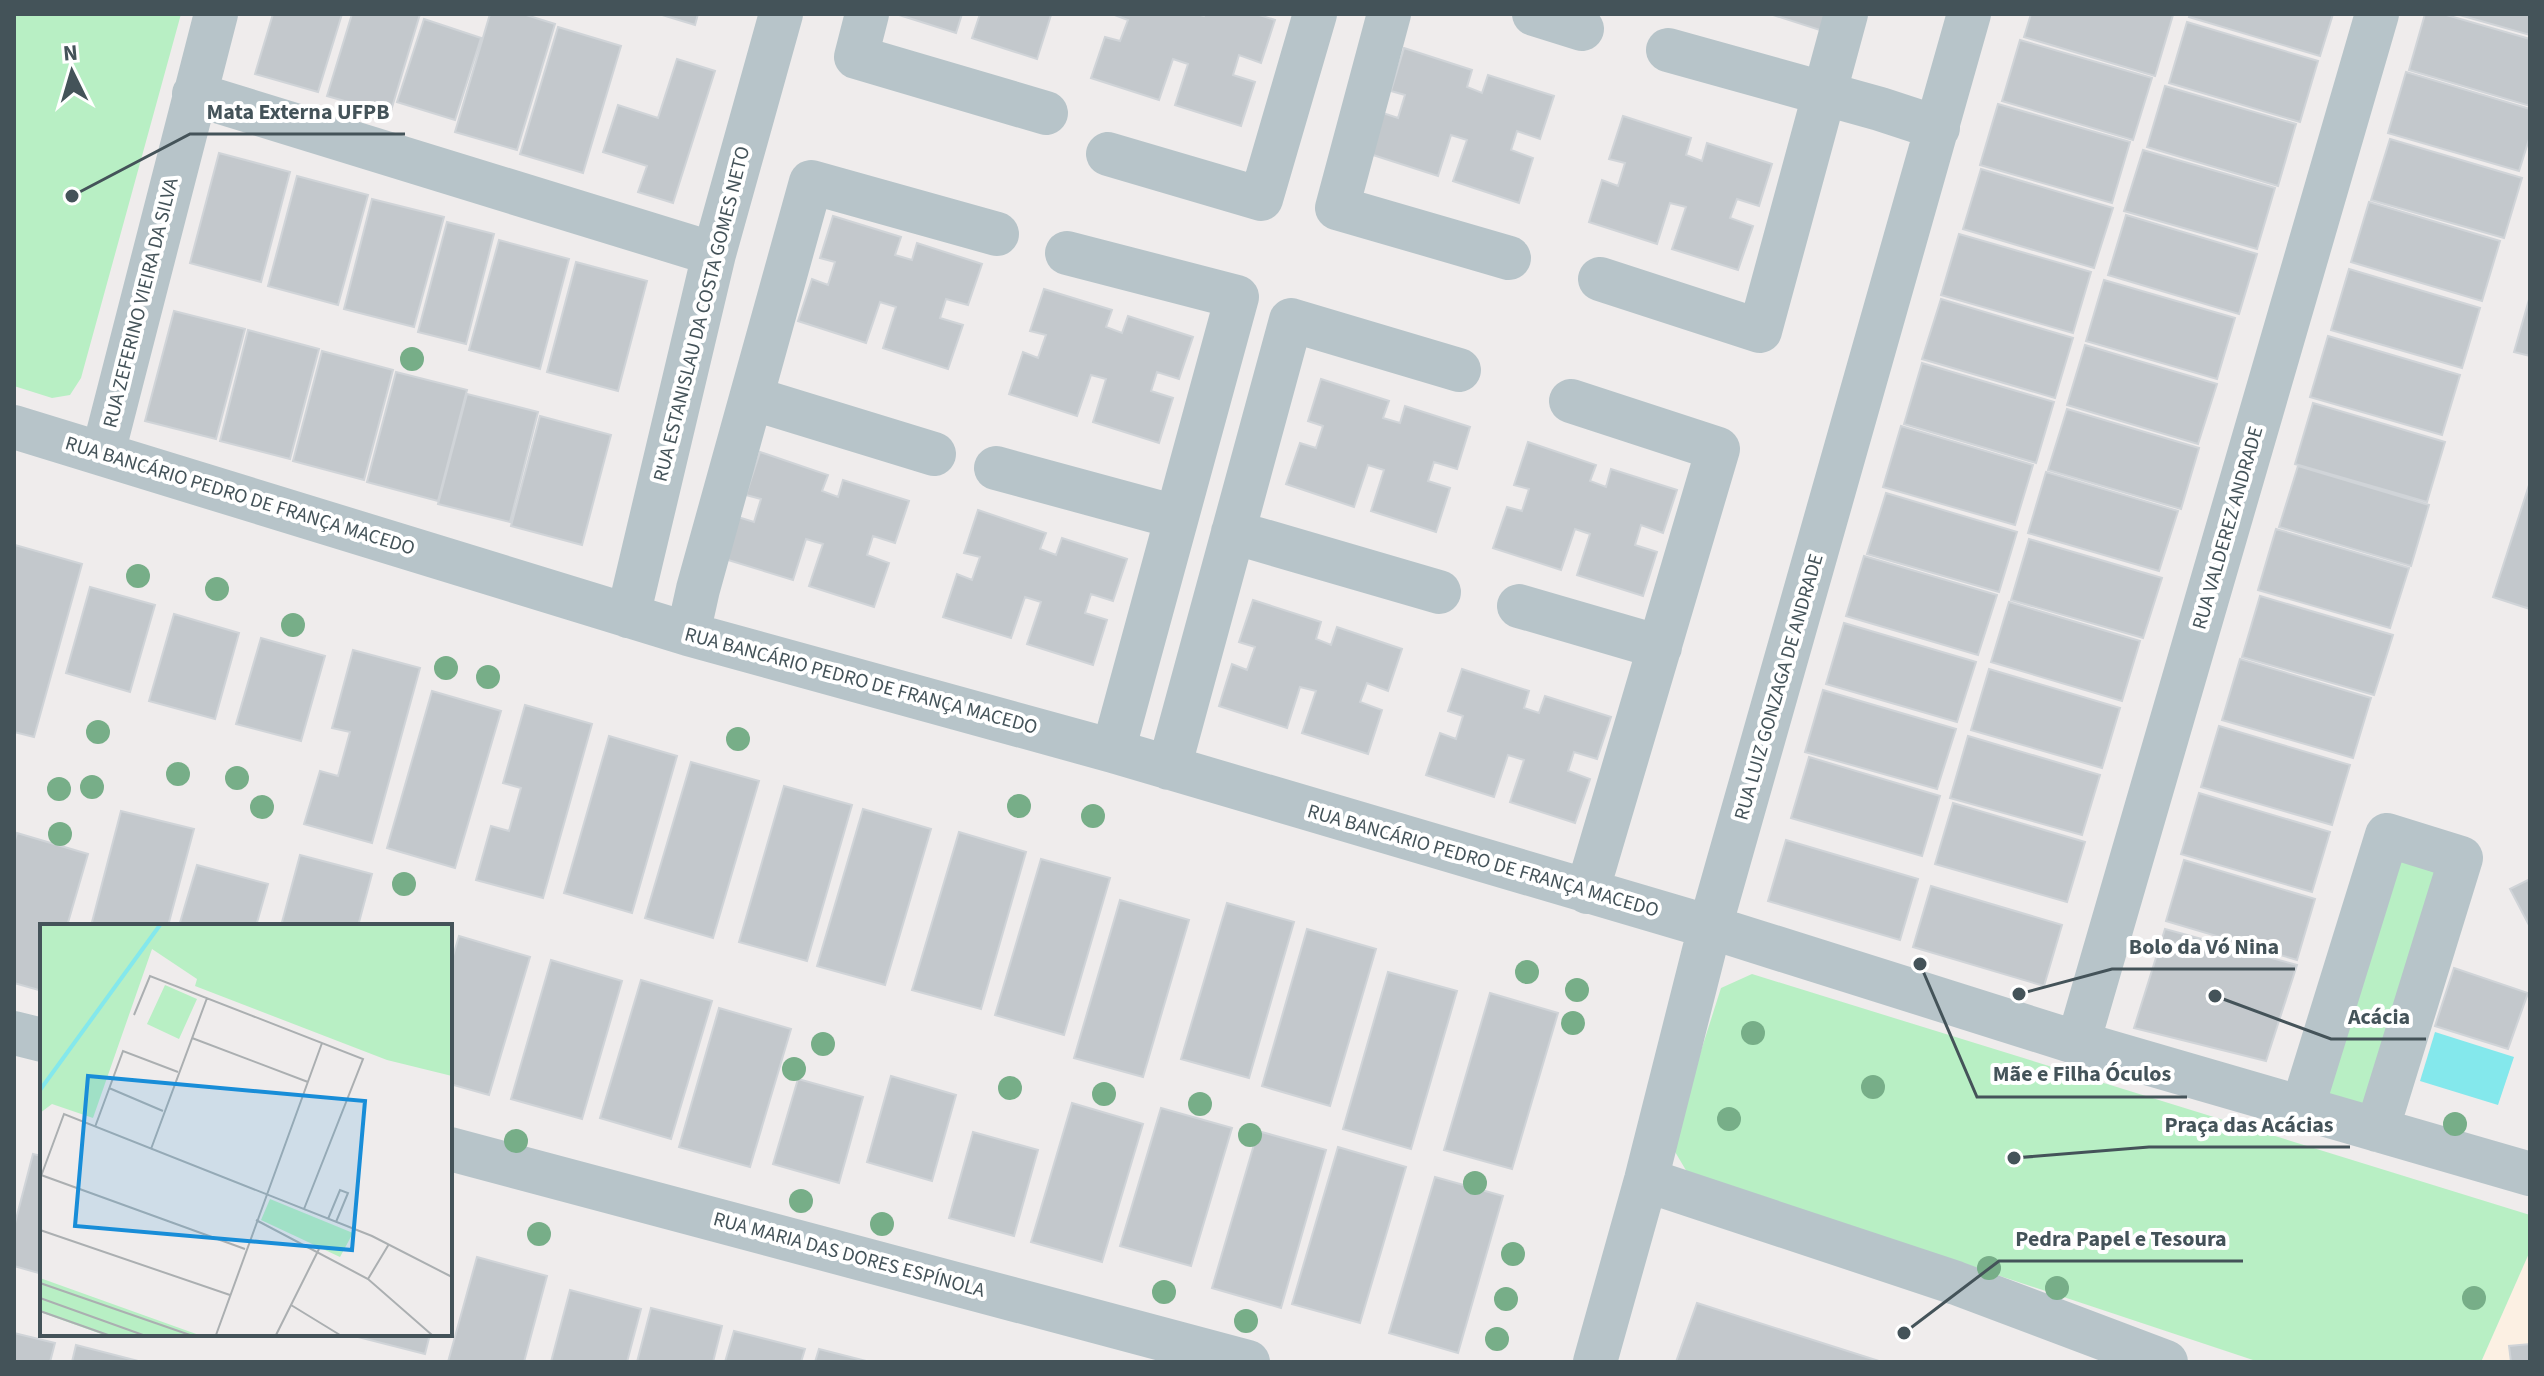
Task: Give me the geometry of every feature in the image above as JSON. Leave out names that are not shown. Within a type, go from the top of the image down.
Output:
[{"type":"street","name":"RUA ZEFERINO VIEIRA DA SILVA","points":[[103,453],[216,14]]},
{"type":"street","name":"RUA ESTANISLAU DA COSTA GOMES NETO","points":[[628,616],[714,254],[781,14]]},
{"type":"street","points":[[867,14],[856,57],[1046,113]]},
{"type":"street","points":[[1108,154],[1261,199],[1315,14]]},
{"type":"street","points":[[1389,14],[1337,208],[1509,258]]},
{"type":"street","points":[[1534,14],[1582,29]]},
{"type":"street","points":[[1600,279],[1760,331],[1846,14]]},
{"type":"street","name":"RUA LUIZ GONZAGA DE ANDRADE","points":[[1595,1362],[1646,1180],[1710,927],[1969,14]]},
{"type":"street","name":"RUA VALDEREZ ANDRADE","points":[[2078,1043],[2377,14]]},
{"type":"street","points":[[1668,50],[1938,128]]},
{"type":"street","points":[[194,94],[714,254]]},
{"type":"street","points":[[688,634],[811,182],[997,234]]},
{"type":"street","points":[[1067,253],[1237,297],[1113,751]]},
{"type":"street","points":[[1169,768],[1291,320],[1459,370]]},
{"type":"street","points":[[751,398],[934,454]]},
{"type":"street","points":[[1571,401],[1718,449],[1587,892]]},
{"type":"street","name":"RUA BANCÁRIO PEDRO DE FRANÇA MACEDO","points":[[14,427],[688,634],[1113,751],[1710,927],[2078,1043],[2530,1174]]},
{"type":"street","points":[[996,468],[1176,517]]},
{"type":"street","points":[[1233,532],[1439,592]]},
{"type":"street","points":[[1519,606],[1660,647]]},
{"type":"street","points":[[2302,1109],[2387,835],[2461,858],[2377,1130]]},
{"type":"street","points":[[14,1033],[40,1040]]},
{"type":"street","name":"RUA MARIA DAS DORES ESPÍNOLA","points":[[452,1150],[1248,1362]]},
{"type":"street","points":[[1646,1180],[1956,1283],[2166,1362]]},
{"type":"shaded area","points":[[2530,1251],[2530,1362],[2481,1362]]},
{"type":"green space","points":[[14,14],[181,14],[81,378],[70,395],[52,398],[14,386]]},
{"type":"green space","points":[[2387,835],[2461,858],[2377,1130],[2302,1109]]},
{"type":"green space","points":[[1752,974],[2530,1215],[2530,1251],[2481,1362],[2259,1362],[1687,1172],[1671,1145],[1721,988]]},
{"type":"water","points":[[2435,1032],[2514,1057],[2498,1105],[2420,1081]]},
{"type":"building","points":[[273,14],[342,14],[318,92],[255,74]]},
{"type":"building","points":[[352,14],[420,14],[390,114],[327,96]]},
{"type":"building","points":[[490,14],[523,14],[555,24],[517,150],[455,132]]},
{"type":"building","points":[[659,14],[698,14],[695,25]]},
{"type":"building","points":[[896,14],[962,14],[956,33]]},
{"type":"building","points":[[980,14],[1051,15],[1037,59],[972,38]]},
{"type":"building","points":[[1112,14],[1256,14],[1275,20],[1261,63],[1239,55],[1233,75],[1255,82],[1241,126],[1175,105],[1188,64],[1173,59],[1159,100],[1091,78],[1105,37],[1120,41],[1128,20]]},
{"type":"building","points":[[1770,14],[1828,14],[1823,31]]},
{"type":"building","points":[[2031,14],[2173,15],[2155,76],[2024,37]]},
{"type":"building","points":[[2190,14],[2333,14],[2320,56],[2189,17]]},
{"type":"building","points":[[2425,14],[2443,14],[2530,39],[2530,106],[2409,70]]},
{"type":"building","points":[[2456,14],[2530,14],[2530,35]]},
{"type":"building","points":[[424,19],[481,38],[455,120],[397,102]]},
{"type":"building","points":[[2187,22],[2318,61],[2300,122],[2169,83]]},
{"type":"building","points":[[558,27],[621,46],[583,173],[520,154]]},
{"type":"building","points":[[2020,40],[2152,78],[2133,140],[2002,101]]},
{"type":"building","points":[[1404,48],[1472,70],[1467,87],[1482,93],[1488,75],[1554,96],[1540,139],[1517,131],[1511,150],[1533,158],[1519,203],[1453,181],[1467,140],[1451,135],[1438,176],[1370,154],[1383,113],[1398,118],[1405,95],[1391,91]]},
{"type":"building","points":[[677,59],[715,71],[673,203],[638,192],[647,166],[603,152],[618,105],[658,118]]},
{"type":"building","points":[[2406,72],[2530,109],[2530,136],[2519,171],[2388,133]]},
{"type":"building","points":[[2165,86],[2296,124],[2278,186],[2147,147]]},
{"type":"building","points":[[1998,104],[2130,142],[2112,203],[1980,165]]},
{"type":"building","points":[[1623,116],[1691,138],[1686,155],[1702,161],[1707,143],[1772,164],[1759,206],[1737,199],[1730,218],[1753,226],[1738,270],[1672,249],[1686,207],[1670,203],[1657,244],[1589,222],[1602,180],[1618,186],[1625,163],[1609,159]]},
{"type":"building","points":[[2390,139],[2522,178],[2504,238],[2371,200]]},
{"type":"building","points":[[2143,150],[2275,188],[2257,249],[2124,211]]},
{"type":"building","points":[[219,153],[290,172],[261,282],[190,263]]},
{"type":"building","points":[[1981,169],[2113,208],[2094,268],[1963,229]]},
{"type":"building","points":[[297,176],[368,195],[338,305],[268,286]]},
{"type":"building","points":[[372,199],[444,217],[414,327],[344,309]]},
{"type":"building","points":[[2369,202],[2500,241],[2482,301],[2351,262]]},
{"type":"building","points":[[2126,215],[2257,254],[2239,314],[2108,275]]},
{"type":"building","points":[[833,216],[901,237],[895,255],[912,260],[917,243],[982,264],[968,305],[946,299],[940,318],[963,325],[948,369],[883,348],[896,307],[880,302],[866,343],[798,321],[812,279],[828,285],[835,262],[820,258]]},
{"type":"building","points":[[447,222],[494,234],[466,344],[418,332]]},
{"type":"building","points":[[1959,234],[2091,272],[2073,333],[1941,295]]},
{"type":"building","points":[[499,240],[569,259],[540,369],[469,350]]},
{"type":"building","points":[[576,262],[647,281],[618,391],[547,372]]},
{"type":"building","points":[[2349,269],[2480,308],[2462,368],[2331,330]]},
{"type":"building","points":[[2104,280],[2235,318],[2217,379],[2086,341]]},
{"type":"building","points":[[1044,289],[1112,310],[1106,327],[1122,333],[1128,316],[1193,337],[1179,379],[1157,372],[1151,391],[1173,398],[1159,443],[1093,422],[1106,379],[1091,375],[1077,416],[1009,394],[1023,352],[1038,358],[1046,335],[1030,331]]},
{"type":"building","points":[[2530,296],[2530,356],[2514,352]]},
{"type":"building","points":[[1941,299],[2073,338],[2055,398],[1922,359]]},
{"type":"building","points":[[174,311],[245,329],[216,439],[145,421]]},
{"type":"building","points":[[248,330],[319,349],[290,459],[220,441]]},
{"type":"building","points":[[2328,336],[2460,375],[2442,435],[2310,397]]},
{"type":"building","points":[[2085,345],[2217,384],[2198,444],[2067,405]]},
{"type":"building","points":[[322,351],[393,370],[364,480],[293,461]]},
{"type":"building","points":[[1922,363],[2054,402],[2036,463],[1904,424]]},
{"type":"building","points":[[396,372],[467,390],[438,501],[367,482]]},
{"type":"building","points":[[1321,379],[1389,401],[1383,418],[1400,423],[1405,406],[1470,427],[1457,469],[1434,462],[1428,481],[1450,488],[1436,532],[1371,511],[1384,470],[1368,465],[1354,507],[1286,484],[1300,443],[1316,448],[1323,426],[1308,421]]},
{"type":"building","points":[[467,394],[538,412],[510,522],[438,504]]},
{"type":"building","points":[[2313,403],[2445,442],[2427,502],[2295,464]]},
{"type":"building","points":[[2067,409],[2199,448],[2181,509],[2048,470]]},
{"type":"building","points":[[540,416],[611,435],[582,545],[511,526]]},
{"type":"building","points":[[1901,426],[2033,465],[2015,525],[1883,487]]},
{"type":"building","points":[[1528,442],[1596,465],[1590,481],[1606,487],[1611,469],[1677,490],[1663,533],[1641,525],[1635,545],[1657,552],[1643,596],[1577,575],[1590,534],[1575,529],[1561,570],[1493,548],[1507,507],[1522,511],[1529,489],[1514,485]]},
{"type":"building","points":[[760,452],[828,475],[822,491],[838,497],[843,480],[909,501],[895,543],[873,536],[867,555],[889,563],[874,607],[809,586],[823,544],[806,539],[793,580],[725,559],[738,517],[754,522],[761,499],[746,495]]},
{"type":"building","points":[[2298,466],[2429,505],[2411,566],[2279,527]]},
{"type":"building","points":[[2046,472],[2178,511],[2159,571],[2028,533]]},
{"type":"building","points":[[2530,482],[2530,609],[2493,597]]},
{"type":"building","points":[[1886,493],[2017,532],[1999,592],[1867,554]]},
{"type":"building","points":[[978,510],[1046,533],[1040,549],[1056,555],[1062,538],[1127,559],[1113,601],[1091,594],[1085,613],[1107,620],[1093,665],[1027,644],[1041,602],[1025,597],[1011,638],[943,617],[957,574],[972,580],[980,557],[964,553]]},
{"type":"building","points":[[2276,529],[2409,568],[2390,628],[2258,590]]},
{"type":"building","points":[[2029,539],[2162,578],[2143,638],[2011,600]]},
{"type":"building","points":[[15,545],[82,564],[34,737],[14,732]]},
{"type":"building","points":[[1864,556],[1997,595],[1978,655],[1846,616]]},
{"type":"building","points":[[90,587],[155,605],[130,692],[66,673]]},
{"type":"building","points":[[2260,596],[2393,635],[2374,695],[2242,657]]},
{"type":"building","points":[[1253,600],[1321,622],[1316,639],[1331,645],[1337,627],[1402,649],[1388,691],[1367,683],[1360,702],[1382,710],[1368,754],[1302,733],[1316,691],[1300,687],[1287,728],[1219,706],[1232,664],[1247,670],[1255,647],[1239,642]]},
{"type":"building","points":[[2009,602],[2140,641],[2122,701],[1991,662]]},
{"type":"building","points":[[174,614],[239,633],[215,719],[149,701]]},
{"type":"building","points":[[1844,623],[1976,662],[1957,722],[1826,684]]},
{"type":"building","points":[[261,638],[325,656],[301,741],[236,724]]},
{"type":"building","points":[[353,650],[420,668],[372,843],[304,824],[320,771],[338,776],[350,732],[332,728]]},
{"type":"building","points":[[2240,659],[2371,698],[2353,758],[2222,720]]},
{"type":"building","points":[[1462,669],[1529,691],[1524,708],[1539,713],[1545,696],[1611,717],[1597,759],[1574,752],[1568,771],[1590,779],[1575,823],[1510,802],[1524,760],[1508,755],[1494,797],[1426,775],[1440,733],[1456,739],[1463,716],[1448,711]]},
{"type":"building","points":[[1989,669],[2120,708],[2102,768],[1971,730]]},
{"type":"building","points":[[1823,690],[1956,729],[1937,789],[1805,752]]},
{"type":"building","points":[[432,691],[501,711],[455,868],[387,848]]},
{"type":"building","points":[[525,705],[592,724],[543,898],[476,880],[491,826],[509,831],[521,788],[503,783]]},
{"type":"building","points":[[2219,726],[2350,765],[2332,825],[2201,787]]},
{"type":"building","points":[[609,736],[677,756],[632,913],[564,893]]},
{"type":"building","points":[[1968,736],[2100,775],[2082,835],[1950,798]]},
{"type":"building","points":[[1809,757],[1940,796],[1922,856],[1791,818]]},
{"type":"building","points":[[691,762],[759,781],[713,938],[645,918]]},
{"type":"building","points":[[784,786],[852,805],[807,961],[739,942]]},
{"type":"building","points":[[2199,793],[2330,832],[2312,892],[2181,854]]},
{"type":"building","points":[[1953,803],[2085,842],[2067,902],[1935,864]]},
{"type":"building","points":[[863,809],[931,829],[885,985],[817,966]]},
{"type":"building","points":[[121,811],[194,829],[169,924],[92,924]]},
{"type":"building","points":[[959,832],[1026,852],[981,1009],[912,990]]},
{"type":"building","points":[[17,833],[88,854],[68,924],[40,924],[40,990],[14,983],[14,844]]},
{"type":"building","points":[[1786,840],[1918,879],[1900,940],[1768,901]]},
{"type":"building","points":[[300,855],[372,874],[359,924],[282,924]]},
{"type":"building","points":[[1041,859],[1110,878],[1064,1035],[995,1015]]},
{"type":"building","points":[[2184,860],[2315,899],[2297,960],[2166,921]]},
{"type":"building","points":[[197,865],[268,884],[257,924],[180,924]]},
{"type":"building","points":[[2530,879],[2530,927],[2510,889]]},
{"type":"building","points":[[1931,886],[2062,925],[2044,986],[1913,947]]},
{"type":"building","points":[[1120,900],[1189,920],[1143,1077],[1074,1058]]},
{"type":"building","points":[[1227,903],[1294,922],[1249,1078],[1181,1059]]},
{"type":"building","points":[[1307,929],[1376,949],[1330,1106],[1262,1086]]},
{"type":"building","points":[[2165,929],[2297,965],[2266,1061],[2134,1028]]},
{"type":"building","points":[[459,936],[530,957],[489,1095],[452,1085],[452,959]]},
{"type":"building","points":[[551,960],[622,981],[582,1119],[511,1099]]},
{"type":"building","points":[[2454,968],[2528,993],[2508,1049],[2435,1026]]},
{"type":"building","points":[[1388,972],[1457,991],[1411,1149],[1343,1129]]},
{"type":"building","points":[[641,980],[712,1001],[671,1139],[600,1118]]},
{"type":"building","points":[[1490,993],[1558,1013],[1512,1169],[1444,1150]]},
{"type":"building","points":[[719,1008],[791,1029],[750,1167],[679,1147]]},
{"type":"building","points":[[891,1076],[956,1095],[932,1181],[867,1162]]},
{"type":"building","points":[[798,1079],[863,1097],[839,1183],[773,1164]]},
{"type":"building","points":[[1072,1103],[1143,1124],[1102,1262],[1031,1242]]},
{"type":"building","points":[[1161,1108],[1232,1128],[1191,1266],[1120,1246]]},
{"type":"building","points":[[1258,1131],[1326,1150],[1281,1308],[1212,1288]]},
{"type":"building","points":[[973,1132],[1038,1150],[1014,1236],[949,1218]]},
{"type":"building","points":[[1338,1147],[1406,1167],[1360,1323],[1292,1304]]},
{"type":"building","points":[[33,1154],[40,1156],[40,1273],[14,1266],[14,1227]]},
{"type":"building","points":[[1435,1177],[1503,1196],[1458,1353],[1389,1333]]},
{"type":"building","points":[[477,1257],[547,1276],[524,1362],[448,1362]]},
{"type":"building","points":[[570,1290],[641,1309],[627,1362],[551,1362]]},
{"type":"building","points":[[1697,1303],[1882,1362],[1676,1362]]},
{"type":"building","points":[[651,1308],[722,1326],[713,1362],[637,1362]]},
{"type":"building","points":[[734,1331],[805,1349],[801,1362],[725,1362]]},
{"type":"building","points":[[14,1333],[55,1343],[50,1362],[14,1362]]},
{"type":"building","points":[[354,1336],[430,1336],[425,1354]]},
{"type":"building","points":[[2530,1344],[2530,1362],[2511,1362],[2509,1346]]},
{"type":"building","points":[[76,1345],[142,1362],[72,1362]]},
{"type":"building","points":[[819,1349],[870,1362],[815,1362]]},
{"type":"place","name":"Mata Externa UFPB","points":[[72,196]]},
{"type":"place","name":"Mãe e Filha Óculos","points":[[1920,964]]},
{"type":"place","name":"Bolo da Vó Nina","points":[[2019,994]]},
{"type":"place","name":"Acácia","points":[[2215,996]]},
{"type":"place","name":"Praça das Acácias","points":[[2014,1158]]},
{"type":"place","name":"Pedra Papel e Tesoura","points":[[1904,1333]]}]
